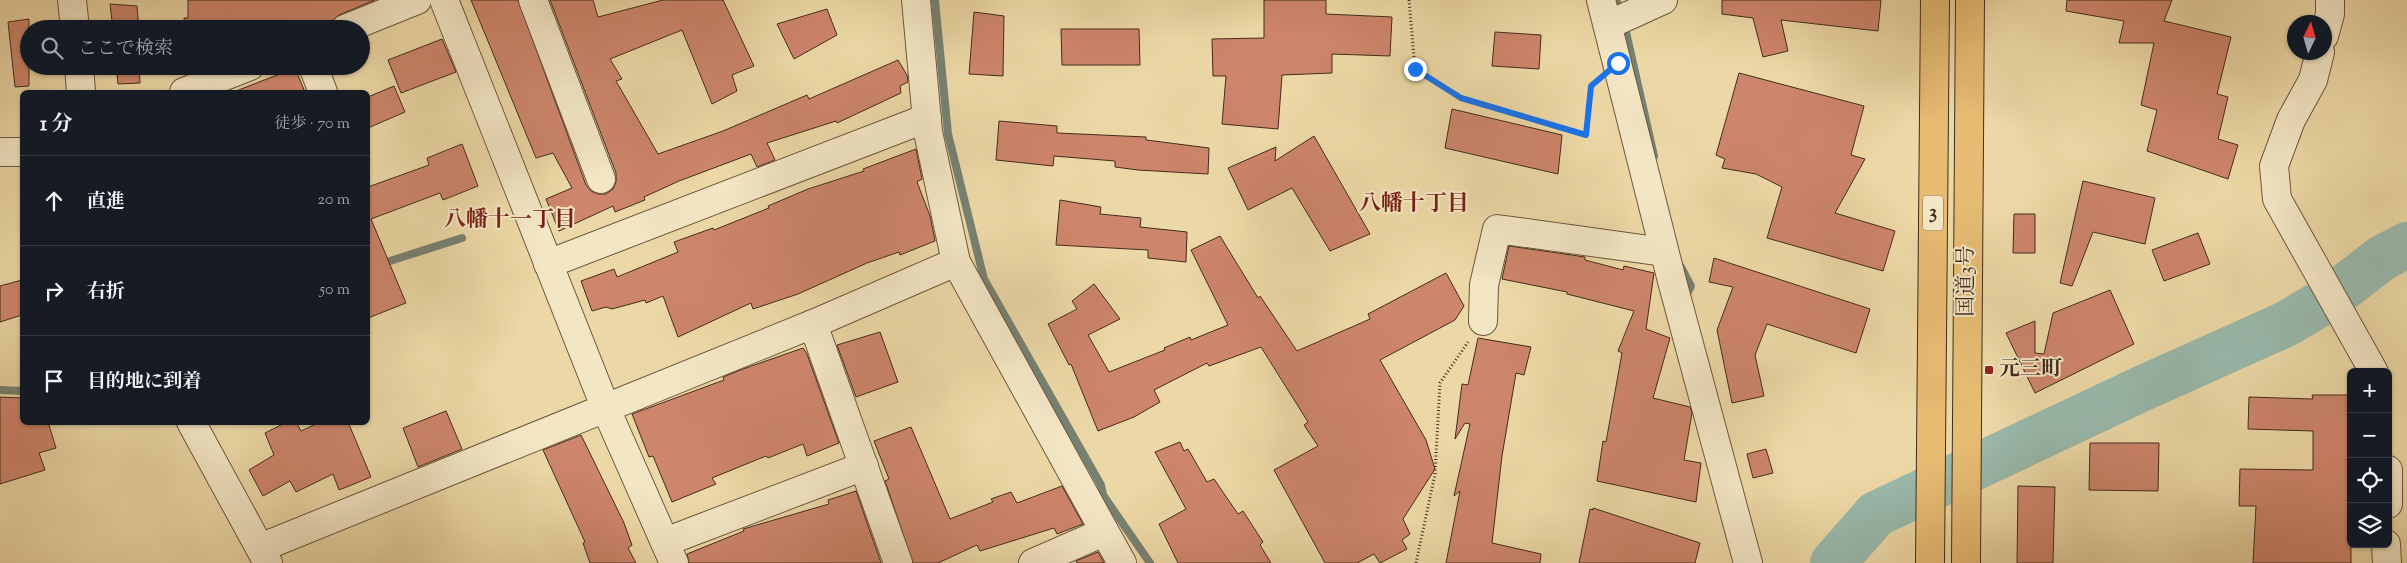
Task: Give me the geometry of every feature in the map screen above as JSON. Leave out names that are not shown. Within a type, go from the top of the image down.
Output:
[{"type":"highway","name":"国道3号","points":[[1930,563],[1935,0]]},
{"type":"highway","name":"国道3号","points":[[1966,563],[1970,0]]},
{"type":"street","points":[[72,0],[74,20]]},
{"type":"street","points":[[367,20],[417,0]]},
{"type":"street","points":[[444,0],[606,409],[670,553],[864,466]]},
{"type":"street","points":[[532,0],[601,180]]},
{"type":"street","points":[[916,0],[926,118],[956,262],[1122,563]]},
{"type":"street","points":[[1663,0],[1604,12],[1664,252],[1745,551],[1727,563]]},
{"type":"street","points":[[2330,0],[2330,15]]},
{"type":"street","points":[[2318,60],[2313,80],[2291,120],[2274,166],[2277,199],[2372,368]]},
{"type":"street","points":[[80,75],[81,90]]},
{"type":"street","points":[[189,90],[227,75]]},
{"type":"street","points":[[316,75],[322,90]]},
{"type":"street","points":[[548,264],[926,118]]},
{"type":"street","points":[[0,152],[20,152]]},
{"type":"street","points":[[1483,321],[1484,285],[1497,229],[1664,252]]},
{"type":"street","points":[[194,425],[264,555],[956,262]]},
{"type":"street","points":[[813,324],[898,563]]},
{"type":"street","points":[[1033,563],[1104,532]]},
{"type":"street","points":[[2386,548],[2387,563]]},
{"type":"path","points":[[1409,0],[1415,69],[1461,98],[1586,135],[1591,86],[1618,63]]},
{"type":"path","points":[[1416,563],[1435,474],[1440,383],[1483,321]]},
{"type":"building","points":[[188,0],[375,0],[339,15],[333,20],[184,20],[184,18],[188,18]]},
{"type":"building","points":[[471,0],[518,0],[586,185],[591,191],[598,194],[606,194],[613,189],[616,182],[616,173],[550,0],[593,0],[598,17],[663,0],[723,0],[754,66],[732,75],[737,91],[712,104],[682,30],[610,59],[622,79],[616,81],[658,154],[723,131],[807,95],[809,99],[898,60],[907,75],[908,82],[900,86],[901,93],[837,123],[836,121],[767,143],[775,160],[757,167],[751,154],[679,181],[644,197],[645,200],[615,212],[613,206],[559,231],[546,199],[572,188],[553,153],[536,158]]},
{"type":"building","points":[[1264,0],[1326,0],[1326,14],[1392,17],[1390,56],[1332,54],[1332,73],[1282,75],[1278,129],[1222,124],[1226,76],[1213,76],[1212,39],[1264,38]]},
{"type":"building","points":[[1722,0],[1881,0],[1878,31],[1781,20],[1788,51],[1763,57],[1753,18],[1722,14]]},
{"type":"building","points":[[2067,0],[2172,0],[2164,21],[2231,37],[2217,94],[2228,97],[2218,139],[2238,145],[2228,179],[2147,151],[2157,110],[2141,105],[2154,43],[2119,43],[2124,21],[2066,11]]},
{"type":"building","points":[[110,4],[137,6],[138,20],[112,20]]},
{"type":"building","points":[[827,9],[837,35],[794,59],[777,24]]},
{"type":"building","points":[[974,12],[1004,16],[1003,76],[969,74]]},
{"type":"building","points":[[20,20],[20,75],[29,75],[29,86],[15,87],[8,22]]},
{"type":"building","points":[[1061,29],[1139,29],[1140,65],[1062,65]]},
{"type":"building","points":[[1495,32],[1541,35],[1539,69],[1492,66]]},
{"type":"building","points":[[442,39],[456,72],[401,93],[388,60]]},
{"type":"building","points":[[1739,73],[1864,106],[1851,155],[1865,159],[1835,213],[1895,231],[1883,271],[1767,238],[1782,187],[1756,174],[1722,168],[1725,159],[1716,155]]},
{"type":"building","points":[[117,75],[140,75],[140,83],[118,84]]},
{"type":"building","points":[[277,75],[298,75],[304,90],[239,90]]},
{"type":"building","points":[[394,86],[405,112],[370,127],[370,96]]},
{"type":"building","points":[[1452,109],[1562,135],[1558,174],[1445,148]]},
{"type":"building","points":[[999,121],[1057,126],[1057,133],[1146,137],[1146,140],[1209,148],[1208,174],[1138,170],[1115,167],[1115,161],[1054,156],[1053,166],[996,160]]},
{"type":"building","points":[[1314,136],[1370,234],[1330,251],[1292,188],[1248,210],[1228,168],[1276,147],[1275,161]]},
{"type":"building","points":[[462,144],[478,186],[443,200],[440,193],[371,219],[406,303],[370,317],[370,186],[429,165],[427,158]]},
{"type":"building","points":[[916,149],[922,179],[917,182],[930,216],[935,241],[900,255],[899,252],[867,263],[798,294],[753,309],[751,303],[678,337],[663,296],[646,303],[645,300],[612,309],[606,307],[592,311],[581,281],[614,269],[617,277],[678,252],[674,242],[713,228],[714,230],[769,208],[768,206],[808,189],[864,171],[863,169]]},
{"type":"building","points":[[2083,181],[2155,198],[2145,244],[2093,232],[2072,286],[2060,283]]},
{"type":"building","points":[[1060,200],[1101,207],[1100,214],[1141,218],[1140,227],[1187,232],[1186,262],[1148,258],[1148,250],[1056,245]]},
{"type":"building","points":[[2014,214],[2035,214],[2035,253],[2013,253]]},
{"type":"building","points":[[2198,233],[2210,264],[2164,281],[2152,250]]},
{"type":"building","points":[[1220,236],[1258,298],[1260,296],[1297,351],[1370,319],[1368,314],[1446,273],[1464,306],[1455,320],[1380,360],[1426,440],[1435,469],[1403,519],[1410,534],[1402,540],[1407,549],[1380,563],[1374,554],[1357,563],[1325,563],[1274,470],[1318,446],[1304,425],[1308,422],[1261,347],[1209,366],[1207,363],[1154,390],[1160,402],[1134,417],[1098,431],[1071,364],[1069,365],[1048,324],[1077,309],[1072,301],[1094,284],[1120,319],[1088,335],[1109,372],[1165,350],[1164,348],[1190,337],[1191,340],[1228,325],[1191,250]]},
{"type":"building","points":[[1509,246],[1585,257],[1585,260],[1623,270],[1624,266],[1654,273],[1646,329],[1670,338],[1653,398],[1690,407],[1692,413],[1684,460],[1701,463],[1696,502],[1597,481],[1603,441],[1606,442],[1622,353],[1618,351],[1634,311],[1567,294],[1567,292],[1502,279]]},
{"type":"building","points":[[1714,258],[1870,309],[1856,353],[1767,324],[1755,355],[1764,396],[1732,403],[1717,330],[1733,287],[1709,282]]},
{"type":"building","points":[[20,281],[20,316],[0,322],[0,286]]},
{"type":"building","points":[[2110,290],[2134,344],[2035,393],[2006,333],[2035,321],[2035,353],[2044,354],[2053,313]]},
{"type":"building","points":[[880,332],[898,382],[856,397],[837,345]]},
{"type":"building","points":[[1478,338],[1531,347],[1524,375],[1516,373],[1502,456],[1492,543],[1541,554],[1540,563],[1446,563],[1460,491],[1454,496],[1470,424],[1465,423],[1455,439],[1462,384],[1468,385]]},
{"type":"building","points":[[803,348],[807,354],[839,443],[807,456],[803,444],[768,458],[766,456],[712,478],[716,484],[672,502],[653,456],[649,457],[632,414],[724,380],[723,377],[743,369]]},
{"type":"building","points":[[2312,395],[2347,395],[2347,548],[2351,548],[2351,563],[2253,563],[2256,506],[2239,506],[2240,469],[2313,470],[2313,431],[2248,429],[2249,397],[2313,399]]},
{"type":"building","points":[[0,397],[20,398],[20,425],[49,425],[56,448],[39,453],[45,470],[0,484]]},
{"type":"building","points":[[446,411],[462,449],[418,467],[403,428]]},
{"type":"building","points":[[281,425],[298,425],[301,431],[314,425],[349,425],[371,477],[339,490],[333,474],[296,492],[290,481],[263,496],[249,470],[274,455],[265,433]]},
{"type":"building","points":[[911,427],[950,519],[993,502],[991,499],[1011,492],[1017,503],[1062,486],[1083,524],[1057,534],[1054,528],[980,551],[977,545],[938,563],[913,563],[885,481],[889,479],[874,441]]},
{"type":"building","points":[[581,435],[624,523],[632,545],[628,548],[636,563],[590,563],[583,543],[585,542],[543,450]]},
{"type":"building","points":[[1180,442],[1184,451],[1188,449],[1207,482],[1214,479],[1238,514],[1243,511],[1263,542],[1260,545],[1271,563],[1178,563],[1159,524],[1186,509],[1155,452]]},
{"type":"building","points":[[2090,443],[2159,443],[2158,491],[2089,490]]},
{"type":"building","points":[[1766,449],[1773,473],[1753,478],[1747,454]]},
{"type":"building","points":[[2018,486],[2055,487],[2053,563],[2017,563]]},
{"type":"building","points":[[856,491],[881,563],[689,563],[687,554],[744,531],[743,529],[829,504],[828,500]]},
{"type":"building","points":[[1593,508],[1700,543],[1695,563],[1579,563],[1590,509],[1593,510]]},
{"type":"building","points":[[1098,552],[1104,563],[1077,563],[1076,561]]},
{"type":"waterway","points":[[935,0],[948,134],[984,279],[1101,485],[1103,495],[1150,563]]},
{"type":"waterway","points":[[1616,0],[1623,19],[1654,156]]},
{"type":"waterway","points":[[370,267],[462,238]]},
{"type":"waterway","points":[[1833,563],[1876,514],[2141,389],[2286,324],[2330,298],[2382,258],[2407,245]]},
{"type":"waterway","points":[[1681,267],[1691,286],[1685,298]]},
{"type":"waterway","points":[[0,390],[20,391]]},
{"type":"place","name":"元三町","points":[[1989,370]]},
{"type":"district","name":"八幡十丁目","points":[[1414,205]]},
{"type":"district","name":"八幡十一丁目","points":[[510,221]]},
{"type":"route","points":[[1415,69],[1461,98],[1586,135],[1591,86],[1618,63]]}]
